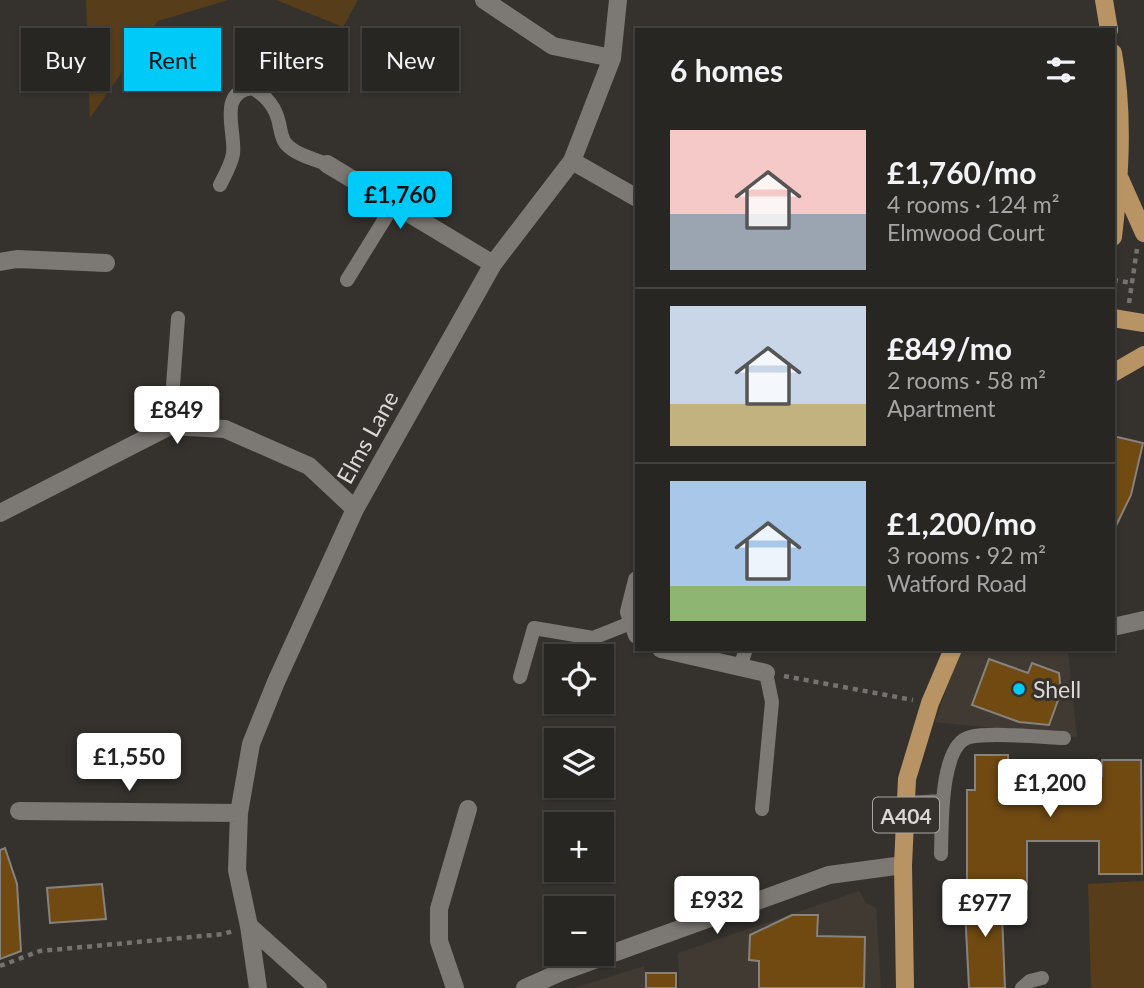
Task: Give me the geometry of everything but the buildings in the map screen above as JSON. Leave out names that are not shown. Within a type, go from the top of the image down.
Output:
[{"type":"main road","points":[[1104,0],[1109,28]]},
{"type":"main road","points":[[1115,66],[1120,179],[1115,220]]},
{"type":"main road","points":[[1120,179],[1144,233]]},
{"type":"main road","points":[[1115,318],[1144,323]]},
{"type":"main road","points":[[1115,372],[1144,355]]},
{"type":"main road","name":"A404","points":[[905,988],[903,865],[907,779],[930,703],[952,651]]},
{"type":"street","points":[[484,0],[553,46],[612,58]]},
{"type":"street","name":"Elms Lane","points":[[258,988],[237,870],[239,813],[251,744],[275,682],[355,509],[493,264],[572,161],[612,58],[618,0]]},
{"type":"street","points":[[572,161],[635,197]]},
{"type":"street","points":[[327,164],[493,264]]},
{"type":"street","points":[[0,262],[18,259],[106,263]]},
{"type":"street","points":[[0,513],[170,426],[225,429],[309,466],[355,509]]},
{"type":"street","points":[[635,588],[629,612],[635,628]]},
{"type":"street","points":[[1115,627],[1144,620]]},
{"type":"street","points":[[670,651],[766,673]]},
{"type":"street","points":[[455,988],[439,941],[439,909],[468,810]]},
{"type":"street","points":[[19,811],[239,813]]},
{"type":"street","points":[[525,988],[829,875],[903,865]]},
{"type":"street","points":[[249,926],[318,988]]},
{"type":"lane","points":[[220,185],[233,153],[230,117],[232,102],[244,89],[252,88],[268,100],[279,120],[282,138],[286,144],[294,151],[327,164]]},
{"type":"lane","points":[[347,281],[394,204]]},
{"type":"lane","points":[[170,426],[178,318]]},
{"type":"lane","points":[[520,677],[534,628],[593,638],[635,628]]},
{"type":"lane","points":[[740,667],[745,651]]},
{"type":"lane","points":[[762,809],[772,702],[766,673]]},
{"type":"lane","points":[[941,854],[942,801],[952,759],[963,740],[981,736],[1064,738]]},
{"type":"lane","points":[[906,803],[942,801]]},
{"type":"lane","points":[[1022,988],[1030,981],[1042,978]]},
{"type":"path","points":[[1115,280],[1133,283]]},
{"type":"path","points":[[766,673],[930,703]]},
{"type":"path","points":[[0,966],[40,951],[224,934],[249,926]]},
{"type":"shaded area","points":[[86,0],[228,0],[158,21],[153,28],[124,28],[124,70],[110,89],[110,28],[87,28]]},
{"type":"shaded area","points":[[276,0],[358,0],[343,27]]},
{"type":"shaded area","points":[[89,91],[109,91],[90,118]]},
{"type":"shaded area","points":[[959,651],[1068,652],[1077,737],[935,722]]},
{"type":"shaded area","points":[[1144,881],[1144,988],[1091,988],[1088,884]]},
{"type":"shaded area","points":[[859,891],[866,903],[876,908],[881,988],[679,988],[678,953]]},
{"type":"shaded area","points":[[644,966],[647,988],[574,988]]},
{"type":"place","name":"Shell","points":[[1019,689]]}]
